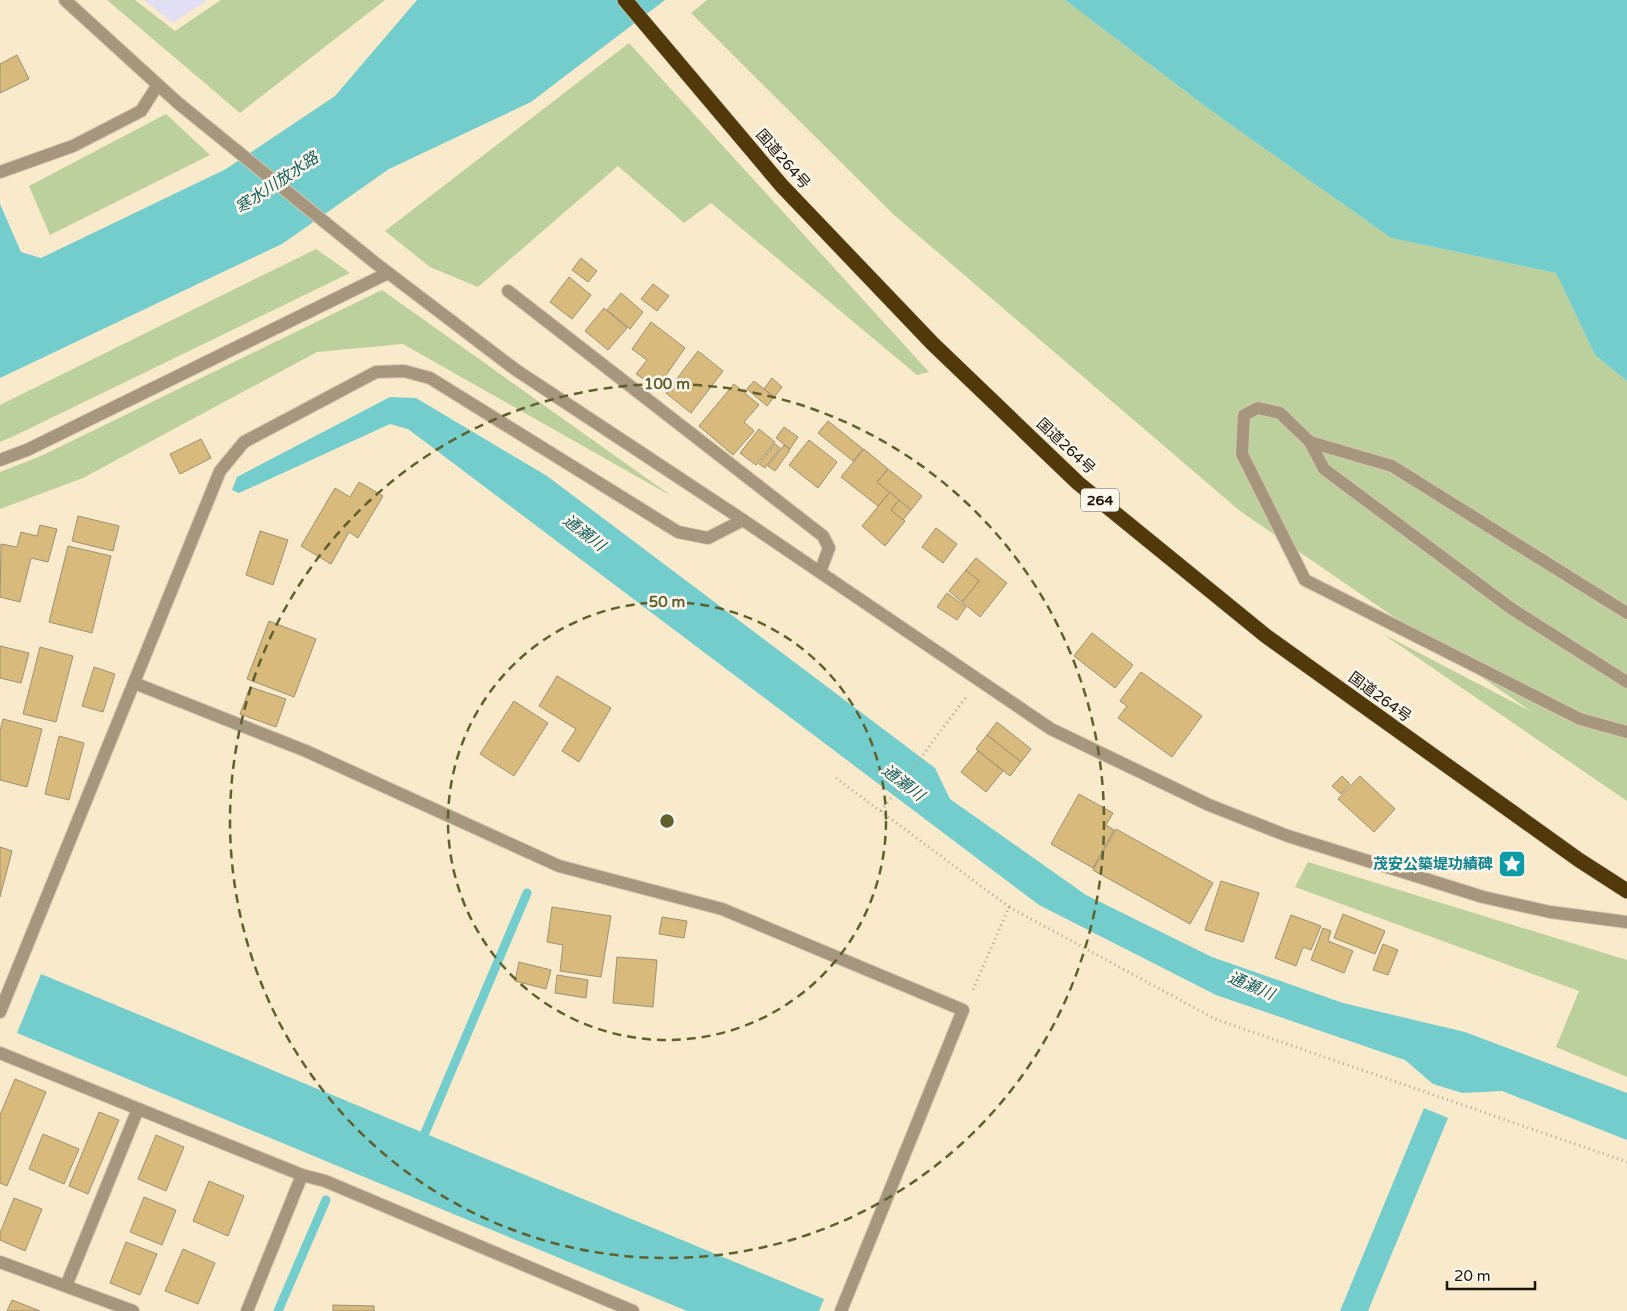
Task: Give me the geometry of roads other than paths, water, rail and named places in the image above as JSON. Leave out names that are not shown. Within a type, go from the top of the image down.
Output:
[{"type":"highway","name":"国道264号","points":[[625,0],[782,186],[933,344],[1078,483],[1266,636],[1578,860],[1627,891]]},
{"type":"street","points":[[65,0],[178,103],[374,262],[516,370],[743,520],[1051,729],[1209,805],[1288,836],[1483,897],[1550,912],[1627,922]]},
{"type":"street","points":[[0,172],[73,146],[141,110],[158,86]]},
{"type":"street","points":[[0,460],[27,450],[388,273]]},
{"type":"street","points":[[508,291],[823,536],[829,548],[820,572]]},
{"type":"street","points":[[0,1012],[220,471],[244,442],[376,372],[404,371],[430,378],[678,532],[708,538],[743,520]]},
{"type":"street","points":[[1627,682],[1512,610],[1324,469],[1310,442],[1280,413],[1258,408],[1244,414],[1242,454],[1305,580],[1580,719],[1627,732]]},
{"type":"street","points":[[1310,442],[1392,466],[1627,613]]},
{"type":"street","points":[[134,683],[306,751],[558,866],[722,909],[963,1010],[841,1311]]},
{"type":"street","points":[[0,1053],[302,1175],[325,1181],[633,1311]]},
{"type":"street","points":[[66,1286],[138,1109]]},
{"type":"street","points":[[246,1311],[302,1175]]},
{"type":"street","points":[[0,1262],[133,1311]]},
{"type":"water","name":"寒水川放水路","points":[[417,0],[665,0],[531,102],[389,169],[282,244],[0,378],[0,204],[21,252],[41,258],[226,169],[335,96]]},
{"type":"water","points":[[1065,0],[1627,0],[1627,381],[1595,355],[1556,273],[1391,238],[1210,110]]},
{"type":"water","name":"通瀬川","points":[[390,397],[416,398],[547,476],[935,768],[950,799],[1086,895],[1212,957],[1343,1003],[1465,1032],[1627,1093],[1627,1140],[1502,1091],[1462,1093],[1433,1084],[1405,1060],[1216,995],[1039,905],[408,429],[390,424],[239,493],[232,490],[237,477]]},
{"type":"water","points":[[41,974],[824,1299],[819,1311],[687,1311],[17,1033]]},
{"type":"water","points":[[1424,1108],[1448,1118],[1368,1311],[1340,1311]]},
{"type":"waterway","points":[[425,1133],[527,893]]},
{"type":"waterway","points":[[278,1311],[326,1200]]},
{"type":"place","name":"茂安公築堤功績碑","points":[[1512,864]]}]
